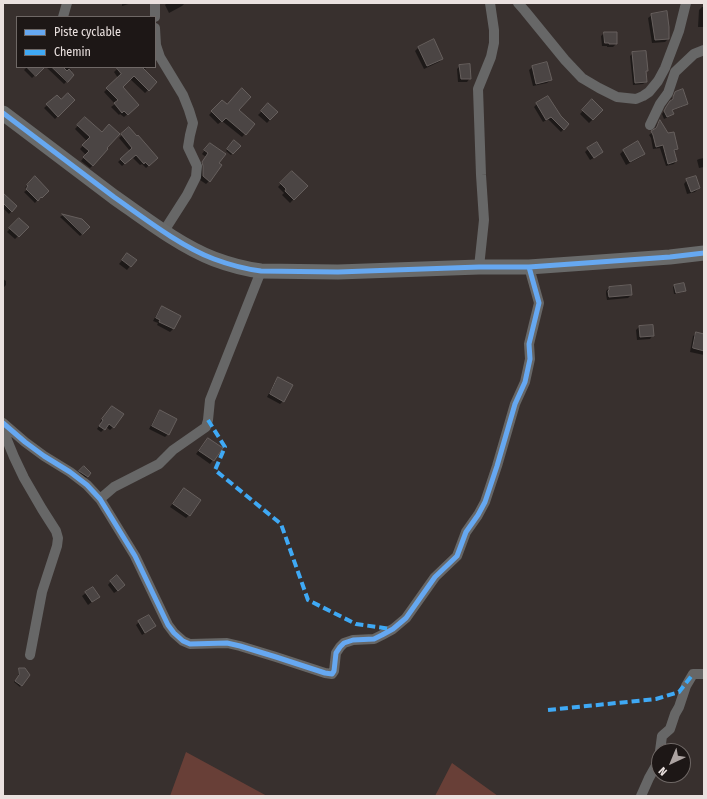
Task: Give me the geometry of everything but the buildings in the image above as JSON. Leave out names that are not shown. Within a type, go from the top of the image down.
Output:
[{"type":"street","points":[[63,16],[67,3]]},
{"type":"street","points":[[154,3],[155,16]]},
{"type":"street","points":[[480,267],[484,220],[478,89],[491,57],[494,43],[494,30],[490,3]]},
{"type":"street","points":[[518,3],[565,60],[582,78],[618,97],[636,99],[649,92],[658,81],[665,68],[679,31],[686,3]]},
{"type":"street","points":[[156,45],[160,57],[183,95],[189,110],[193,123],[188,147],[197,166],[196,177],[188,195],[164,231]]},
{"type":"street","points":[[650,125],[660,104],[668,93],[675,72],[694,54],[704,50]]},
{"type":"street","points":[[3,112],[101,187],[164,231],[195,250],[214,259],[237,266],[262,270],[338,272],[480,267],[529,267],[670,257],[704,253]]},
{"type":"street","points":[[3,423],[44,456],[88,485],[100,499],[135,556],[168,625],[183,641],[190,644],[227,643],[332,674],[334,671],[336,653],[344,643],[353,640],[374,639],[393,629],[406,618],[436,577],[457,556],[466,532],[485,502],[498,466],[515,404],[525,382],[530,359],[530,344],[539,303],[529,267]]},
{"type":"street","points":[[100,499],[114,487],[159,464],[173,450],[206,427],[210,400],[262,270]]},
{"type":"street","points":[[3,423],[7,440],[24,478],[56,531],[58,538],[57,546],[42,592],[30,655]]},
{"type":"street","points":[[661,743],[662,736],[670,729],[675,714],[680,707],[686,686],[693,674],[704,674]]},
{"type":"street","points":[[641,796],[651,774]]},
{"type":"shaded area","points":[[186,752],[267,796],[170,796]]},
{"type":"shaded area","points":[[452,763],[498,796],[435,796]]},
{"type":"marked path","points":[[208,420],[225,447],[215,470],[281,524],[308,600],[356,624],[391,629]]},
{"type":"marked path","points":[[548,710],[656,699],[679,692],[693,674]]},
{"type":"cycle path","points":[[3,113],[114,197],[175,239],[214,259],[249,269],[261,271],[338,272],[479,267],[529,267],[670,257],[704,253]]},
{"type":"cycle path","points":[[3,423],[25,442],[87,485],[100,499],[135,556],[168,625],[183,641],[190,644],[227,643],[332,674],[334,671],[336,653],[344,643],[353,640],[374,639],[393,629],[406,618],[435,577],[457,556],[466,532],[485,502],[515,404],[525,382],[530,359],[529,344],[539,303],[529,267]]}]
